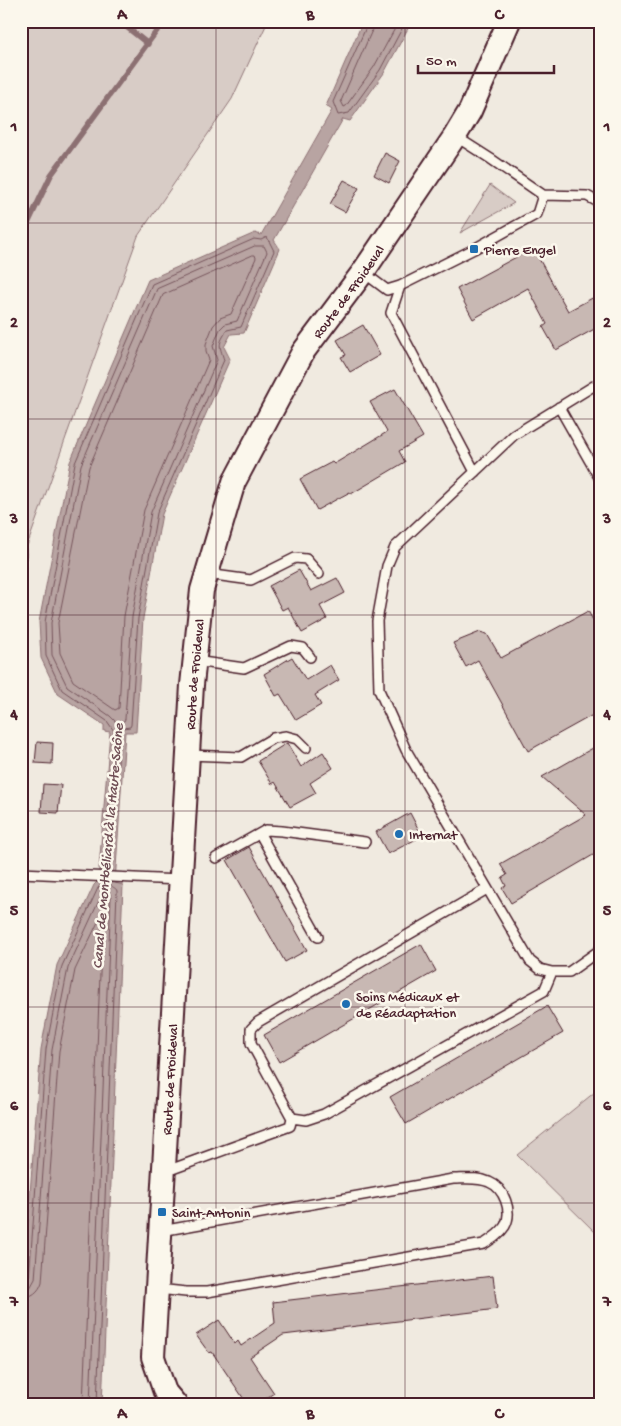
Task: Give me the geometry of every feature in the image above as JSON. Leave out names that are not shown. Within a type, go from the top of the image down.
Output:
[{"type":"street","name":"Route de Froideval","points":[[176,1405],[165,1392],[153,1356],[192,685],[202,590],[234,482],[303,352],[363,272],[455,136],[470,111],[509,21]]},
{"type":"lane","points":[[455,136],[543,196],[587,196],[600,203]]},
{"type":"lane","points":[[363,272],[387,290],[400,286],[537,214],[543,196]]},
{"type":"lane","points":[[400,286],[391,312],[475,472]]},
{"type":"lane","points":[[600,382],[514,435],[395,547],[387,566],[377,621],[379,690],[406,750],[530,961],[540,969],[552,972],[568,972],[600,950]]},
{"type":"lane","points":[[559,407],[600,479]]},
{"type":"lane","points":[[207,574],[251,580],[295,558],[306,559],[319,574]]},
{"type":"lane","points":[[195,662],[244,668],[291,646],[303,648],[310,657]]},
{"type":"lane","points":[[188,755],[240,757],[273,738],[286,736],[297,739],[306,748]]},
{"type":"lane","points":[[216,858],[266,830],[365,842]]},
{"type":"lane","points":[[260,834],[318,937]]},
{"type":"lane","points":[[21,873],[180,880]]},
{"type":"lane","points":[[164,1172],[290,1126],[292,1118],[251,1043],[251,1030],[258,1022],[487,889]]},
{"type":"lane","points":[[292,1118],[306,1120],[324,1114],[544,991],[552,972]]},
{"type":"lane","points":[[158,1289],[207,1292],[484,1244],[496,1236],[505,1226],[508,1215],[502,1192],[490,1182],[474,1178],[454,1179],[161,1231]]},
{"type":"shaded area","points":[[21,21],[268,21],[232,99],[138,236],[27,546],[21,647]]},
{"type":"shaded area","points":[[490,185],[514,203],[460,233]]},
{"type":"shaded area","points":[[600,1088],[600,1237],[517,1155]]},
{"type":"water","name":"Canal de Montbéliard à la Haute-Saône","points":[[363,21],[412,21],[384,73],[350,121],[343,119],[274,240],[280,249],[244,333],[231,334],[224,347],[230,359],[162,514],[143,618],[136,732],[125,732],[115,883],[123,885],[102,1405],[21,1405],[21,1312],[41,1049],[57,965],[94,885],[98,881],[110,732],[104,731],[104,725],[58,694],[41,658],[39,622],[70,462],[148,280],[255,233],[261,235],[332,110],[326,106]]},
{"type":"building","points":[[385,153],[400,161],[389,183],[374,175]]},
{"type":"building","points":[[344,180],[359,188],[345,212],[330,204]]},
{"type":"building","points":[[533,248],[568,311],[600,294],[600,326],[556,350],[543,327],[547,324],[528,288],[473,319],[457,289]]},
{"type":"building","points":[[363,325],[380,355],[350,372],[341,357],[346,355],[337,340]]},
{"type":"building","points":[[395,389],[423,437],[399,451],[405,462],[351,494],[350,492],[317,510],[300,479],[332,462],[334,464],[387,432],[370,402]]},
{"type":"building","points":[[299,570],[311,591],[337,578],[345,593],[320,606],[327,619],[302,633],[288,607],[282,610],[269,586]]},
{"type":"building","points":[[588,611],[600,633],[600,711],[528,751],[478,660],[466,667],[453,643],[480,632],[487,634],[501,658]]},
{"type":"building","points":[[292,657],[306,680],[330,665],[339,680],[315,695],[321,705],[296,720],[280,694],[276,696],[264,674]]},
{"type":"building","points":[[37,742],[53,743],[52,764],[35,763]]},
{"type":"building","points":[[287,743],[301,767],[323,752],[333,768],[310,783],[316,793],[290,807],[275,782],[272,784],[258,761]]},
{"type":"building","points":[[600,744],[600,851],[511,903],[502,888],[506,886],[502,878],[507,875],[500,864],[586,815],[542,777]]},
{"type":"building","points":[[43,784],[61,785],[58,813],[41,812]]},
{"type":"building","name":"Internat","points":[[410,813],[422,836],[388,854],[376,832]]},
{"type":"building","points":[[249,847],[307,950],[285,962],[227,860]]},
{"type":"building","name":"Soins Médicaux et de Réadaptation","points":[[421,944],[436,971],[279,1062],[264,1035]]},
{"type":"building","name":"Soins Médicaux et de Réadaptation","points":[[547,1006],[563,1033],[406,1124],[390,1097]]},
{"type":"building","points":[[493,1276],[497,1309],[283,1335],[250,1357],[274,1393],[256,1405],[248,1405],[212,1352],[209,1353],[196,1335],[219,1320],[235,1344],[238,1341],[241,1346],[275,1323],[273,1302]]},
{"type":"waterway","points":[[119,21],[148,44]]},
{"type":"waterway","points":[[21,238],[51,175],[164,21]]},
{"type":"place","name":"Pierre Engel","points":[[474,249]]},
{"type":"place","name":"Internat","points":[[399,834]]},
{"type":"place","name":"Soins Médicaux et de Réadaptation","points":[[346,1004]]},
{"type":"place","name":"Saint-Antonin","points":[[162,1212]]}]
